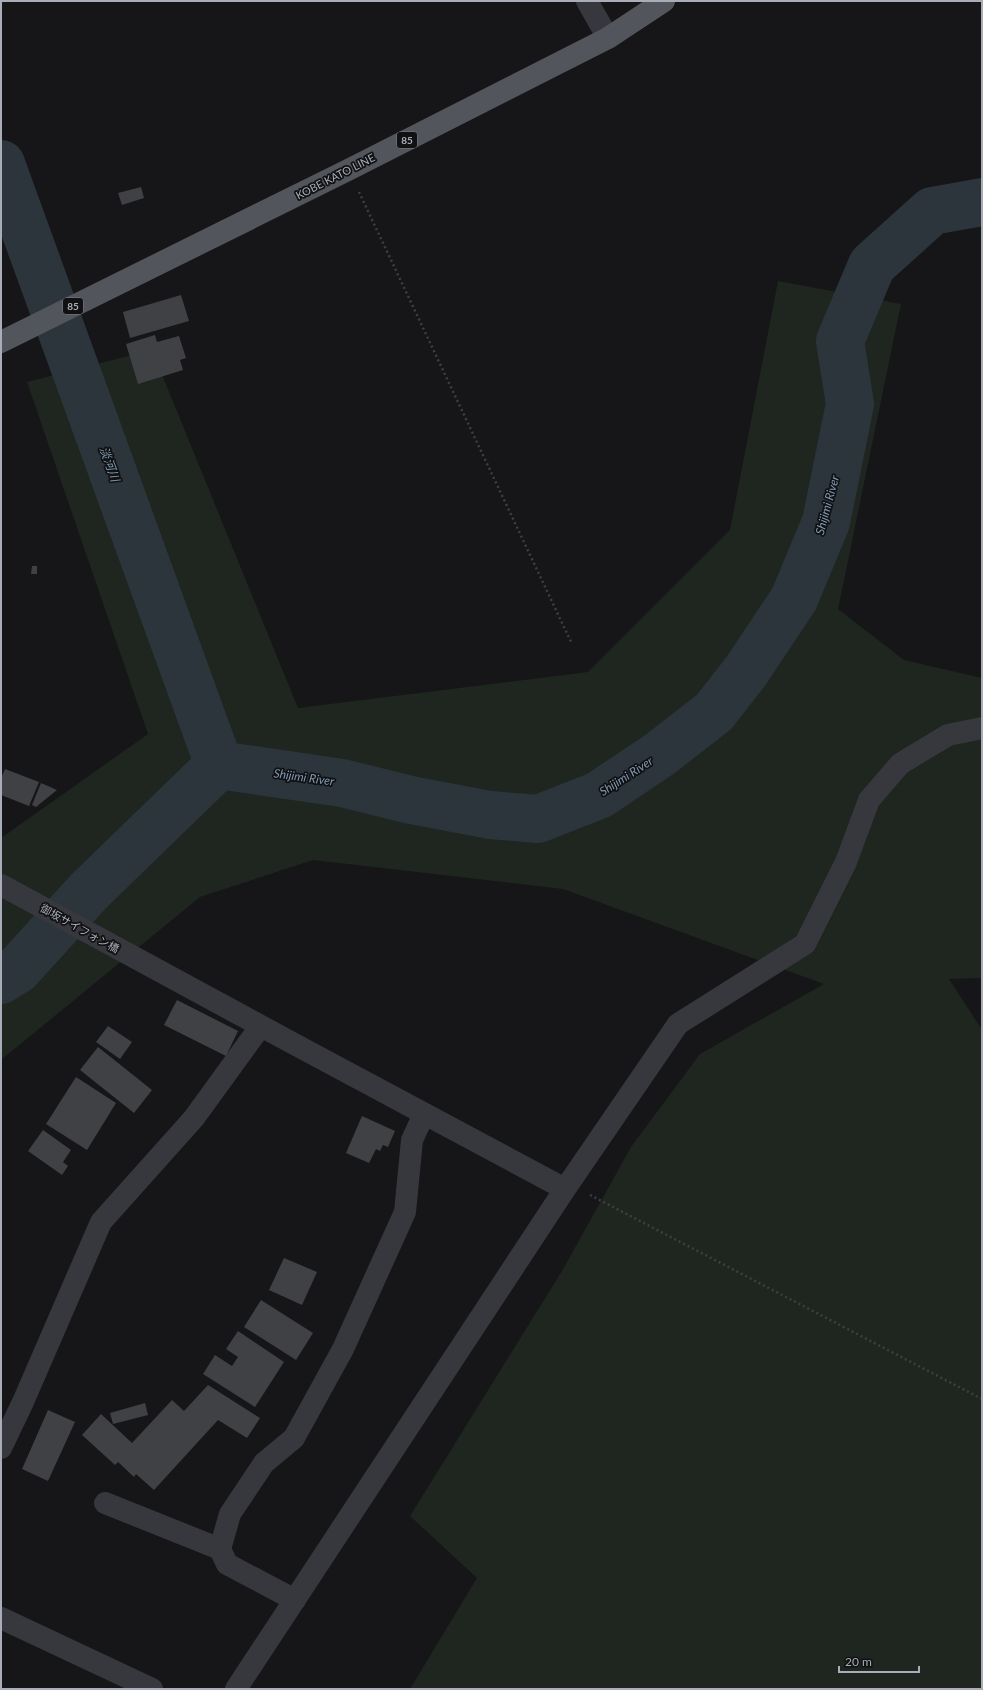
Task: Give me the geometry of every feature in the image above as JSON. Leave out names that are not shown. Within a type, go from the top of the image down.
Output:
[{"type":"main road","name":"KOBE KATO LINE","points":[[1,342],[348,170],[608,38],[664,1]]},
{"type":"street","points":[[587,1],[608,38]]},
{"type":"street","points":[[236,1689],[565,1189],[678,1024],[805,944],[846,862],[869,800],[900,764],[948,735],[982,728]]},
{"type":"street","name":"御坂サイフォン橋","points":[[1,885],[192,987],[260,1026],[565,1189]]},
{"type":"street","points":[[1,1448],[23,1402],[100,1222],[194,1118],[260,1026]]},
{"type":"street","points":[[295,1600],[227,1564],[220,1549],[230,1514],[264,1463],[294,1438],[343,1349],[405,1212],[412,1140],[424,1114]]},
{"type":"street","points":[[105,1503],[220,1549]]},
{"type":"street","points":[[1,1618],[152,1689]]},
{"type":"path","points":[[348,170],[572,644]]},
{"type":"path","points":[[565,1189],[583,1192],[982,1399]]},
{"type":"shaded area","points":[[778,281],[901,304],[838,609],[904,660],[982,678],[982,978],[949,979],[982,1030],[982,1689],[410,1689],[477,1578],[410,1516],[562,1271],[631,1147],[700,1054],[824,984],[563,889],[313,860],[200,897],[1,1060],[1,838],[148,734],[27,382],[152,350],[298,708],[588,672],[730,530]]},
{"type":"building","points":[[141,187],[144,198],[122,205],[118,193]]},
{"type":"building","points":[[181,295],[189,321],[130,338],[123,312]]},
{"type":"building","points":[[155,335],[157,342],[179,336],[186,358],[180,360],[183,370],[138,384],[126,344]]},
{"type":"building","points":[[32,566],[37,566],[37,574],[31,574]]},
{"type":"building","points":[[5,769],[39,782],[29,806],[1,795],[1,778]]},
{"type":"building","points":[[41,783],[57,790],[36,807],[32,805]]},
{"type":"building","points":[[177,1000],[238,1031],[226,1056],[164,1025]]},
{"type":"building","points":[[108,1026],[132,1042],[120,1059],[96,1042]]},
{"type":"building","points":[[98,1047],[152,1090],[134,1113],[80,1070]]},
{"type":"building","points":[[76,1077],[116,1103],[87,1150],[46,1124]]},
{"type":"building","points":[[362,1116],[395,1131],[388,1147],[383,1145],[380,1151],[376,1149],[369,1163],[346,1153]]},
{"type":"building","points":[[43,1130],[71,1150],[63,1162],[68,1166],[62,1175],[28,1151]]},
{"type":"building","points":[[284,1258],[317,1272],[302,1305],[269,1290]]},
{"type":"building","points":[[261,1300],[313,1333],[296,1360],[244,1327]]},
{"type":"building","points":[[238,1331],[284,1362],[255,1407],[203,1374],[215,1355],[232,1366],[238,1357],[226,1349]]},
{"type":"building","points":[[208,1385],[260,1418],[247,1438],[218,1420],[154,1490],[136,1474],[134,1477],[118,1462],[115,1465],[82,1435],[101,1414],[132,1443],[172,1400],[184,1411]]},
{"type":"building","points":[[145,1403],[148,1415],[113,1424],[110,1413]]},
{"type":"building","points":[[48,1410],[75,1422],[48,1481],[22,1469]]},
{"type":"waterway","name":"淡河川","points":[[1,164],[219,765]]},
{"type":"waterway","name":"Shijimi River","points":[[219,765],[342,783],[411,800],[490,815],[538,819],[599,795],[660,754],[714,712],[746,671],[794,599],[826,522],[850,404],[840,341],[872,265],[932,211],[982,202]]},
{"type":"waterway","name":"Shijimi River","points":[[1,980],[17,970],[89,891],[219,765]]}]
